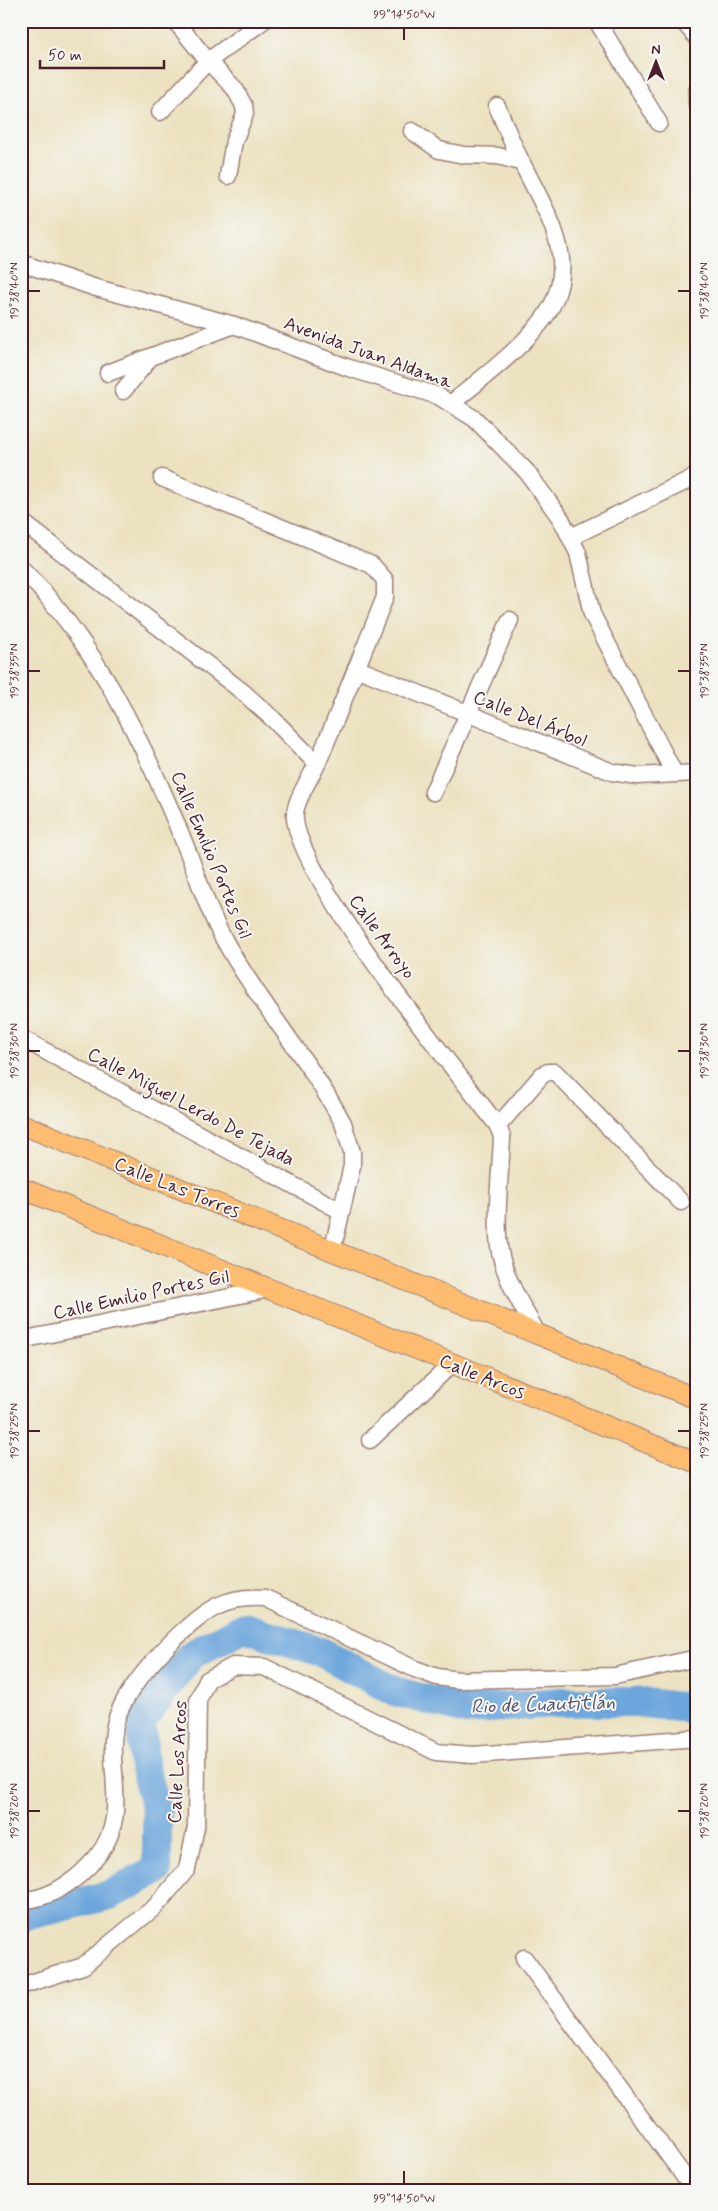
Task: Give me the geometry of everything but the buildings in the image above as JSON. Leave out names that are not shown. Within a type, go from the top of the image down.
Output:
[{"type":"main road","name":"Calle Las Torres","points":[[21,1124],[332,1252]]},
{"type":"main road","points":[[21,1188],[269,1289]]},
{"type":"main road","points":[[332,1252],[697,1399]]},
{"type":"main road","name":"Calle Arcos","points":[[269,1289],[697,1463]]},
{"type":"street","points":[[174,21],[235,89],[244,106],[245,114],[234,141],[228,176]]},
{"type":"street","points":[[160,112],[208,61],[263,21]]},
{"type":"street","points":[[597,21],[659,123]]},
{"type":"street","points":[[683,21],[697,38]]},
{"type":"street","points":[[697,92],[697,104]]},
{"type":"street","points":[[452,403],[520,346],[539,326],[556,297],[561,283],[562,258],[553,226],[521,162],[497,106]]},
{"type":"street","points":[[412,131],[439,150],[464,155],[493,155],[521,162]]},
{"type":"street","name":"Avenida Juan Aldama","points":[[21,263],[93,287],[234,325],[349,368],[438,396],[475,419],[527,472],[550,501],[571,537],[582,570],[592,614],[674,773]]},
{"type":"street","points":[[108,373],[234,325]]},
{"type":"street","points":[[122,391],[151,356]]},
{"type":"street","points":[[571,537],[697,476]]},
{"type":"street","name":"Calle Arroyo","points":[[162,478],[372,565],[385,580],[385,597],[317,764],[297,803],[295,822],[320,879],[348,927],[498,1126]]},
{"type":"street","points":[[21,521],[243,692],[274,720],[317,764]]},
{"type":"street","name":"Calle Emilio Portes Gil","points":[[21,568],[79,639],[115,695],[145,753],[184,843],[202,894],[222,936],[343,1123],[352,1152],[352,1166],[332,1252]]},
{"type":"street","points":[[433,792],[510,620]]},
{"type":"street","name":"Calle Del Árbol","points":[[356,668],[466,715],[612,772],[637,776],[697,773]]},
{"type":"street","name":"Calle Miguel Lerdo De Tejada","points":[[21,1038],[341,1211]]},
{"type":"street","points":[[539,1336],[519,1300],[500,1252],[498,1232],[502,1137],[498,1126],[542,1075],[555,1072],[681,1202]]},
{"type":"street","name":"Calle Emilio Portes Gil","points":[[21,1340],[269,1289]]},
{"type":"street","points":[[370,1440],[452,1364]]},
{"type":"street","points":[[21,1900],[41,1897],[61,1889],[79,1877],[102,1851],[115,1820],[112,1737],[122,1703],[172,1641],[200,1617],[217,1606],[251,1597],[265,1598],[415,1670],[437,1677],[481,1681],[615,1676],[697,1658]]},
{"type":"street","name":"Calle Los Arcos","points":[[21,1986],[83,1966],[156,1906],[187,1870],[196,1827],[198,1701],[207,1680],[233,1666],[264,1667],[436,1752],[472,1755],[697,1738]]},
{"type":"street","points":[[524,1958],[694,2190]]},
{"type":"waterway","name":"Rio de Cuautitlán","points":[[21,1917],[110,1895],[157,1870],[157,1812],[144,1765],[141,1721],[191,1655],[244,1627],[321,1652],[394,1691],[466,1710],[561,1702],[636,1702],[697,1709]]}]
